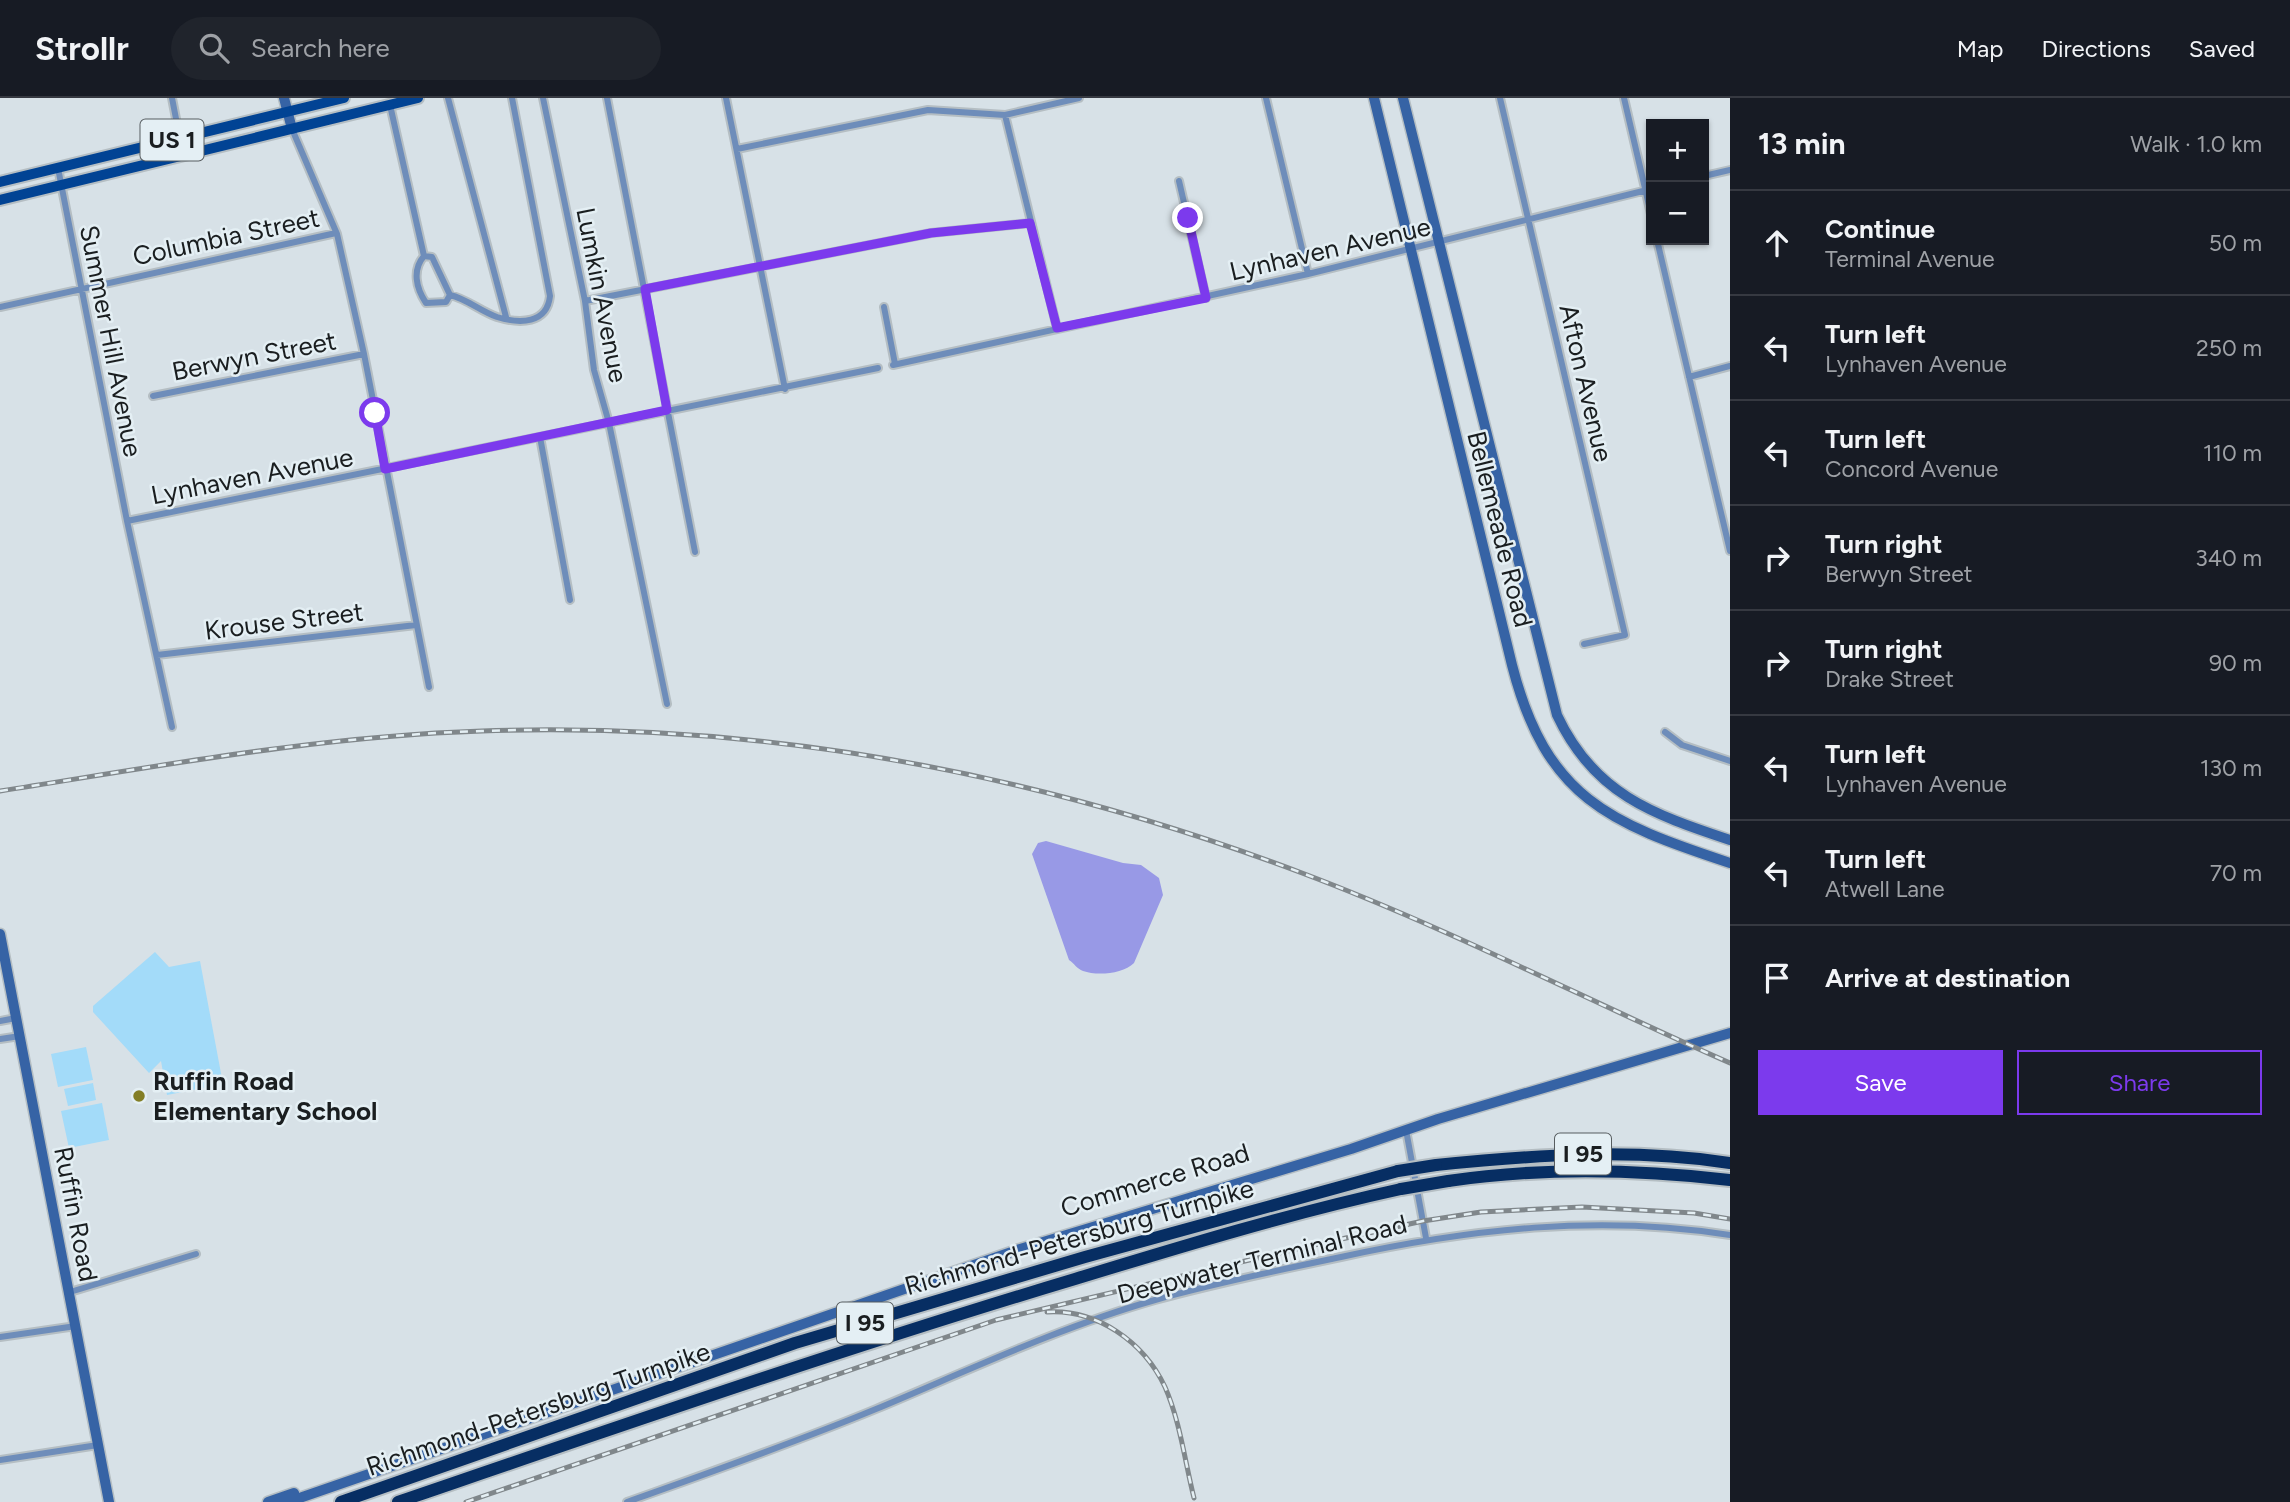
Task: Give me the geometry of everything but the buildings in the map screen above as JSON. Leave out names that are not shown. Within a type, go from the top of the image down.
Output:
[{"type":"highway","name":"Richmond-Petersburg Turnpike","points":[[341,1502],[795,1343],[1085,1257],[1398,1171],[1547,1154],[1627,1154],[1730,1163]]},
{"type":"highway","name":"Richmond-Petersburg Turnpike","points":[[398,1502],[881,1337],[1331,1204],[1448,1181],[1578,1170],[1663,1172],[1730,1180]]},
{"type":"main road","points":[[284,98],[292,129]]},
{"type":"main road","name":"US 1","points":[[0,182],[344,98]]},
{"type":"main road","name":"US 1","points":[[0,200],[418,98]]},
{"type":"main road","name":"Bellemeade Road","points":[[1374,98],[1517,684],[1534,731],[1565,778],[1608,815],[1645,834],[1730,863]]},
{"type":"main road","name":"Bellemeade Road","points":[[1403,98],[1545,675],[1563,727],[1585,761],[1626,798],[1662,817],[1730,840]]},
{"type":"main road","name":"Ruffin Road","points":[[0,934],[71,1292],[109,1502]]},
{"type":"main road","name":"Commerce Road","points":[[288,1502],[1020,1249],[1730,1033]]},
{"type":"main road","name":"Commerce Road","points":[[268,1502],[1051,1233],[1357,1141],[1382,1138]]},
{"type":"street","points":[[172,98],[183,155]]},
{"type":"street","points":[[449,98],[506,317]]},
{"type":"street","points":[[450,295],[463,298],[497,317],[539,317],[548,308],[550,296],[512,98]]},
{"type":"street","name":"Lumkin Avenue","points":[[543,98],[585,301],[594,369],[610,423],[667,704]]},
{"type":"street","points":[[607,98],[695,552]]},
{"type":"street","points":[[726,98],[785,389]]},
{"type":"street","points":[[737,149],[928,110],[1005,115],[1079,98]]},
{"type":"street","points":[[1266,98],[1308,274]]},
{"type":"street","name":"Afton Avenue","points":[[1500,98],[1625,635],[1584,644]]},
{"type":"street","points":[[1624,98],[1646,182]]},
{"type":"street","points":[[390,105],[424,256],[416,269],[416,281],[426,303],[446,302],[450,295]]},
{"type":"street","points":[[1005,115],[1057,328]]},
{"type":"street","points":[[292,129],[336,233],[364,354],[429,687]]},
{"type":"street","name":"Summer Hill Avenue","points":[[58,168],[127,521],[172,727]]},
{"type":"street","points":[[1709,175],[1730,170]]},
{"type":"street","points":[[1179,181],[1206,298]]},
{"type":"street","name":"Lynhaven Avenue","points":[[884,307],[894,365],[1206,298],[1646,190]]},
{"type":"street","points":[[585,301],[931,233],[1030,223]]},
{"type":"street","name":"Columbia Street","points":[[0,307],[336,233]]},
{"type":"street","points":[[1658,245],[1730,551]]},
{"type":"street","points":[[424,256],[432,257],[450,295]]},
{"type":"street","name":"Berwyn Street","points":[[153,396],[364,354]]},
{"type":"street","points":[[1689,377],[1730,366]]},
{"type":"street","name":"Lynhaven Avenue","points":[[127,521],[878,368]]},
{"type":"street","points":[[540,437],[570,600]]},
{"type":"street","name":"Krouse Street","points":[[157,655],[416,625]]},
{"type":"street","points":[[1665,732],[1682,745],[1730,761]]},
{"type":"street","points":[[0,1021],[16,1018]]},
{"type":"street","points":[[0,1039],[20,1036]]},
{"type":"street","points":[[1406,1130],[1426,1238]]},
{"type":"street","name":"Deepwater Terminal Road","points":[[627,1502],[803,1439],[1019,1349],[1153,1301],[1426,1238],[1525,1227],[1628,1224],[1730,1235]]},
{"type":"street","points":[[71,1292],[196,1254]]},
{"type":"street","points":[[0,1337],[76,1326]]},
{"type":"street","points":[[0,1460],[97,1444]]},
{"type":"shaded area","points":[[155,952],[169,967],[200,961],[223,1084],[167,1095],[161,1061],[149,1073],[93,1012],[93,1006]]},
{"type":"shaded area","points":[[86,1047],[93,1080],[58,1087],[51,1054]]},
{"type":"shaded area","points":[[93,1083],[96,1100],[68,1106],[64,1089]]},
{"type":"shaded area","points":[[102,1103],[109,1140],[69,1148],[61,1111]]},
{"type":"water","points":[[1046,841],[1123,863],[1141,865],[1159,878],[1163,895],[1134,963],[1129,967],[1117,972],[1089,973],[1069,960],[1032,854],[1038,843]]},
{"type":"railway","points":[[0,791],[300,746],[482,731],[587,730],[692,735],[796,745],[899,761],[1002,782],[1103,808],[1203,838],[1302,873],[1410,917],[1730,1063]]},
{"type":"railway","points":[[466,1502],[996,1320],[1296,1249],[1423,1221],[1481,1212],[1582,1207],[1694,1213],[1730,1219]]},
{"type":"railway","points":[[1047,1312],[1084,1316],[1101,1323],[1117,1331],[1145,1356],[1156,1371],[1170,1400],[1194,1498]]},
{"type":"place","name":"Ruffin Road Elementary School","points":[[139,1096]]},
{"type":"route","points":[[375,413],[385,469],[667,410],[645,289],[956,229],[1009,227],[1030,223],[1057,328],[1206,298],[1188,218]]}]
